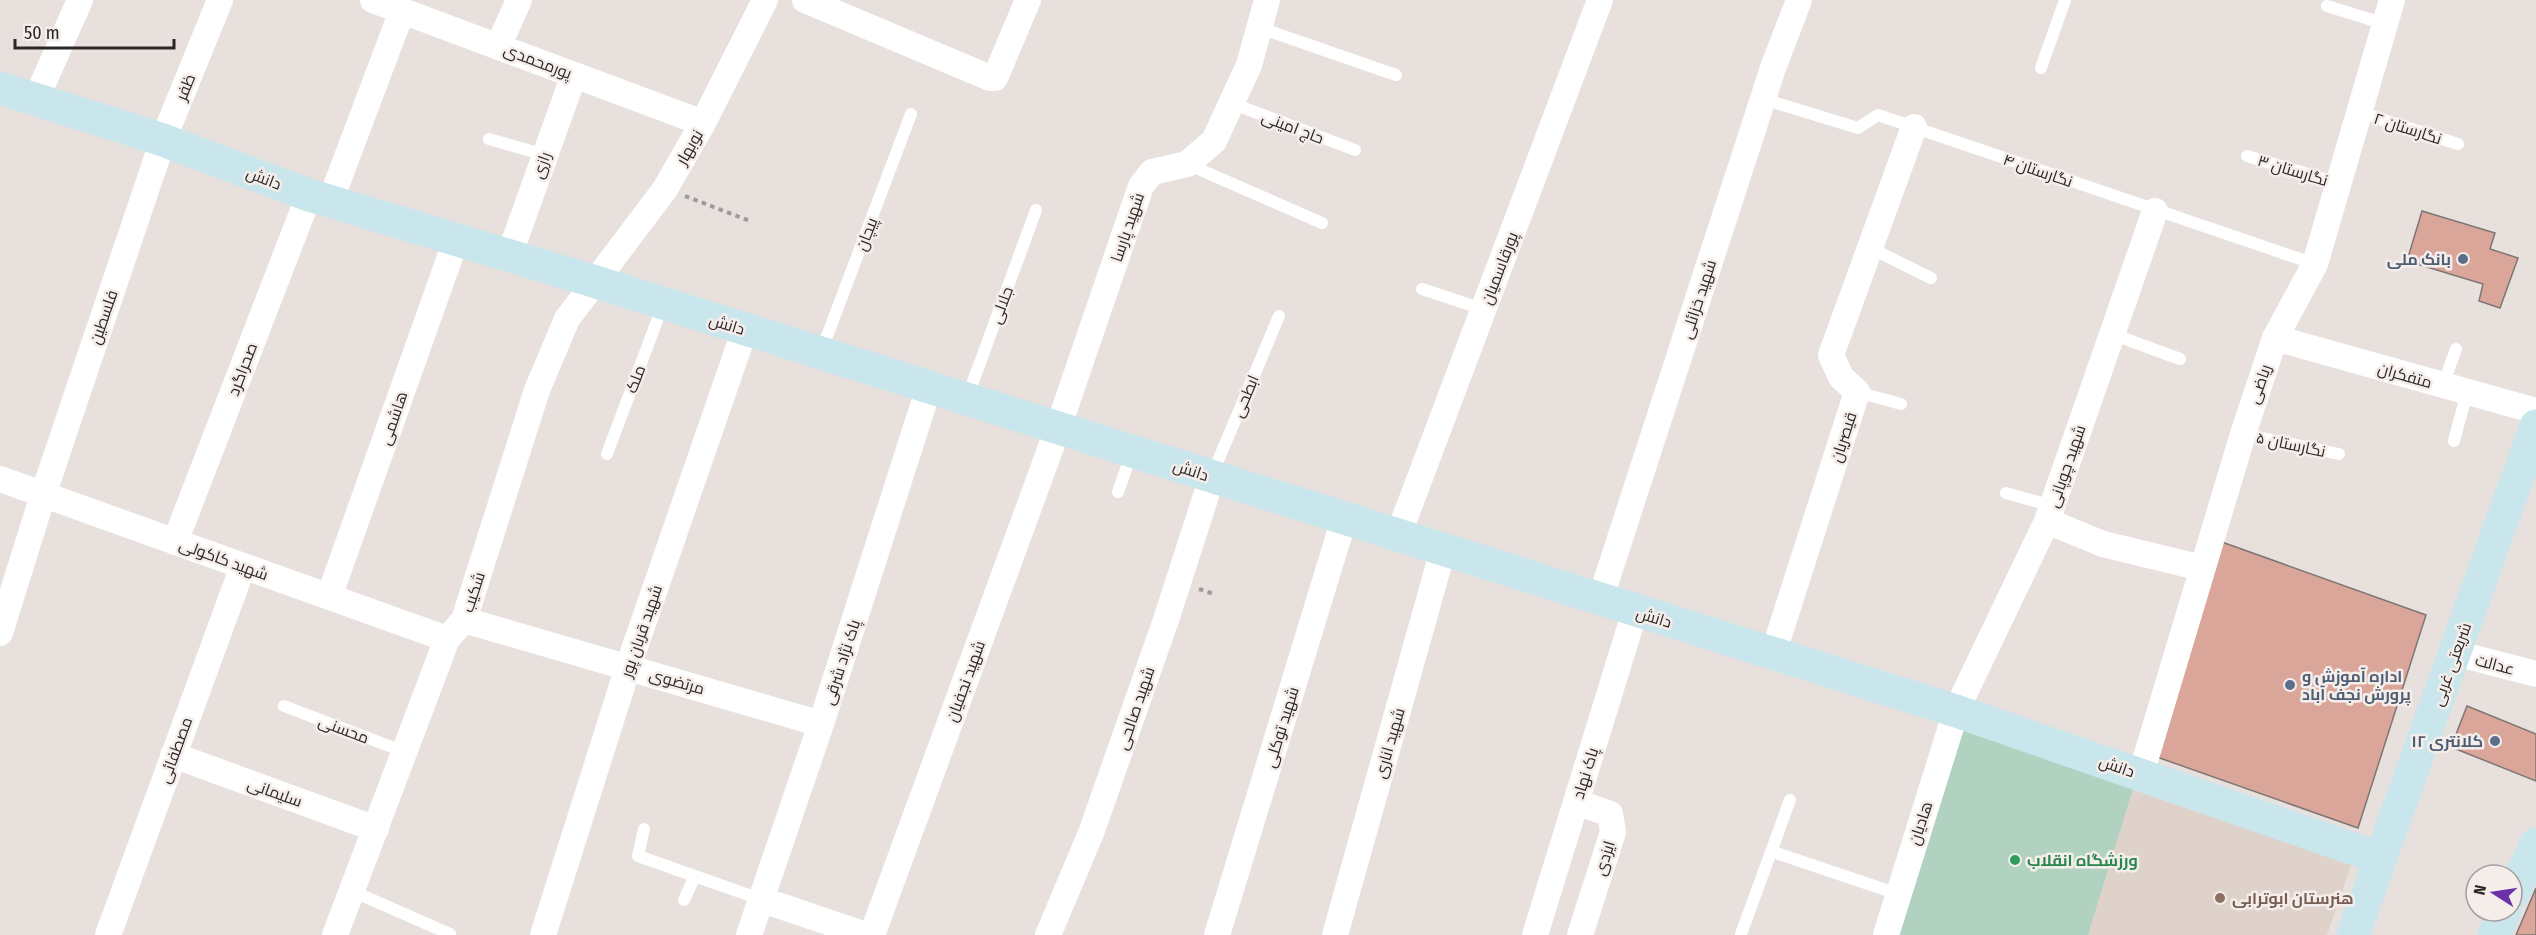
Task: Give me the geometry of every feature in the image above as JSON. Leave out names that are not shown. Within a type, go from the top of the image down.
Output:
[{"type":"street","points":[[36,99],[80,0]]},
{"type":"street","name":"ظفر","points":[[164,140],[220,0]]},
{"type":"street","name":"پورمحمدی","points":[[373,0],[703,123]]},
{"type":"street","points":[[498,46],[519,0]]},
{"type":"street","name":"نوبهار","points":[[593,281],[665,189],[703,123],[765,0]]},
{"type":"street","points":[[805,0],[990,78],[995,78],[1028,0]]},
{"type":"street","name":"شهید پارسا","points":[[1058,428],[1141,186],[1152,172],[1187,164],[1214,141],[1249,65],[1267,0]]},
{"type":"street","name":"پورقاسمیان","points":[[1398,536],[1600,0]]},
{"type":"street","name":"شهید خزائلی","points":[[1600,600],[1763,99],[1799,0]]},
{"type":"street","name":"صحراگرد","points":[[175,542],[320,198],[402,11]]},
{"type":"street","name":"ریاضی","points":[[2141,774],[2242,434],[2275,338],[2315,264],[2388,12]]},
{"type":"street","name":"رازی","points":[[509,256],[574,75]]},
{"type":"street","name":"دانش","points":[[0,88],[164,140],[320,198],[593,281],[1956,711],[2380,858]]},
{"type":"street","name":"قیصریان","points":[[1773,654],[1857,392],[1841,376],[1832,355],[1914,127]]},
{"type":"street","name":"فلسطین","points":[[0,633],[43,495],[164,140]]},
{"type":"street","name":"شهید چوپانی","points":[[1956,711],[2049,514],[2156,211]]},
{"type":"street","name":"هاشمی","points":[[330,597],[456,240]]},
{"type":"street","name":"شکیب","points":[[335,935],[447,639],[464,620],[537,390],[567,319],[593,281]]},
{"type":"street","name":"شهید قربان پور","points":[[543,935],[628,667],[745,329]]},
{"type":"street","name":"متفکران","points":[[2275,338],[2536,411]]},
{"type":"street","name":"پاک نژاد شرقی","points":[[749,935],[763,900],[821,724],[929,387]]},
{"type":"street","name":"شریعتی غربی","points":[[2353,935],[2536,426]]},
{"type":"street","name":"شهید نجفیان","points":[[872,935],[1058,428]]},
{"type":"street","name":"شهید صالحی","points":[[1048,935],[1091,833],[1166,620],[1212,477]]},
{"type":"street","name":"شهید کاکولی","points":[[0,479],[447,639]]},
{"type":"street","points":[[2049,514],[2103,544],[2202,568]]},
{"type":"street","name":"شهید توکلی","points":[[1217,935],[1344,519]]},
{"type":"street","name":"شهید اناری","points":[[1335,935],[1443,550]]},
{"type":"street","name":"مصطفائی","points":[[108,935],[243,566]]},
{"type":"street","name":"پاک نهاد","points":[[1535,935],[1635,611]]},
{"type":"street","name":"مرتضوی","points":[[464,620],[821,724]]},
{"type":"street","name":"عدالت","points":[[2455,653],[2536,674]]},
{"type":"street","name":"هادیان","points":[[1886,935],[1956,711]]},
{"type":"street","name":"سلیمانی","points":[[174,755],[376,829]]},
{"type":"street","name":"ایزدی","points":[[1576,802],[1610,814],[1613,832],[1580,935]]},
{"type":"street","points":[[2524,870],[2536,844]]},
{"type":"street","points":[[763,900],[866,935]]},
{"type":"lane","points":[[2041,68],[2065,0]]},
{"type":"lane","points":[[2327,6],[2388,12]]},
{"type":"lane","points":[[1260,28],[1396,75]]},
{"type":"lane","name":"نگارستان ۴","points":[[1763,99],[1858,128],[1878,115],[2315,264]]},
{"type":"lane","name":"حاج امینی","points":[[1231,103],[1355,150]]},
{"type":"lane","name":"نگارستان ۲","points":[[2359,112],[2458,144]]},
{"type":"lane","name":"پیچان","points":[[820,353],[911,114]]},
{"type":"lane","points":[[489,139],[545,156]]},
{"type":"lane","name":"نگارستان ۳","points":[[2247,156],[2338,183]]},
{"type":"lane","points":[[1187,164],[1322,223]]},
{"type":"lane","name":"جلالی","points":[[967,399],[1036,210]]},
{"type":"lane","points":[[1870,248],[1931,278]]},
{"type":"lane","points":[[1422,289],[1483,309]]},
{"type":"lane","name":"ملک","points":[[606,454],[663,304]]},
{"type":"lane","name":"ابطحی","points":[[1212,477],[1279,316]]},
{"type":"lane","points":[[2112,334],[2180,359]]},
{"type":"lane","points":[[2454,441],[2456,348]]},
{"type":"lane","points":[[1857,392],[1901,404]]},
{"type":"lane","name":"نگارستان ۵","points":[[2242,434],[2339,454]]},
{"type":"lane","points":[[1118,492],[1132,451]]},
{"type":"lane","points":[[2006,493],[2049,514]]},
{"type":"lane","name":"محسنی","points":[[284,706],[405,752]]},
{"type":"lane","points":[[1741,934],[1773,852],[1790,800]]},
{"type":"lane","points":[[644,829],[638,856],[763,900]]},
{"type":"lane","points":[[1773,852],[1898,894]]},
{"type":"lane","points":[[684,900],[695,876]]},
{"type":"lane","points":[[352,891],[450,933]]},
{"type":"path","points":[[665,189],[750,221]]},
{"type":"shaded area","name":"هنرستان ابوترابی","points":[[2134,786],[2353,860],[2327,935],[2088,935]]},
{"type":"green space","name":"ورزشگاه انقلاب","points":[[1960,727],[2134,786],[2088,935],[1896,935]]},
{"type":"building","name":"بانک ملی","points":[[2422,211],[2495,233],[2490,249],[2518,258],[2500,308],[2479,301],[2483,284],[2407,261]]},
{"type":"building","name":"اداره آموزش و پرورش نجف آباد","points":[[2219,541],[2426,615],[2358,828],[2154,756]]},
{"type":"building","name":"کلانتری ۱۲","points":[[2467,706],[2536,734],[2536,781],[2451,747]]},
{"type":"building","points":[[2536,888],[2536,935],[2516,935],[2521,923],[2524,923],[2524,916]]},
{"type":"place","name":"بانک ملی","points":[[2463,259]]},
{"type":"place","name":"اداره آموزش و پرورش نجف آباد","points":[[2290,685]]},
{"type":"place","name":"کلانتری ۱۲","points":[[2495,741]]},
{"type":"place","name":"ورزشگاه انقلاب","points":[[2015,860]]},
{"type":"place","name":"هنرستان ابوترابی","points":[[2220,898]]}]
